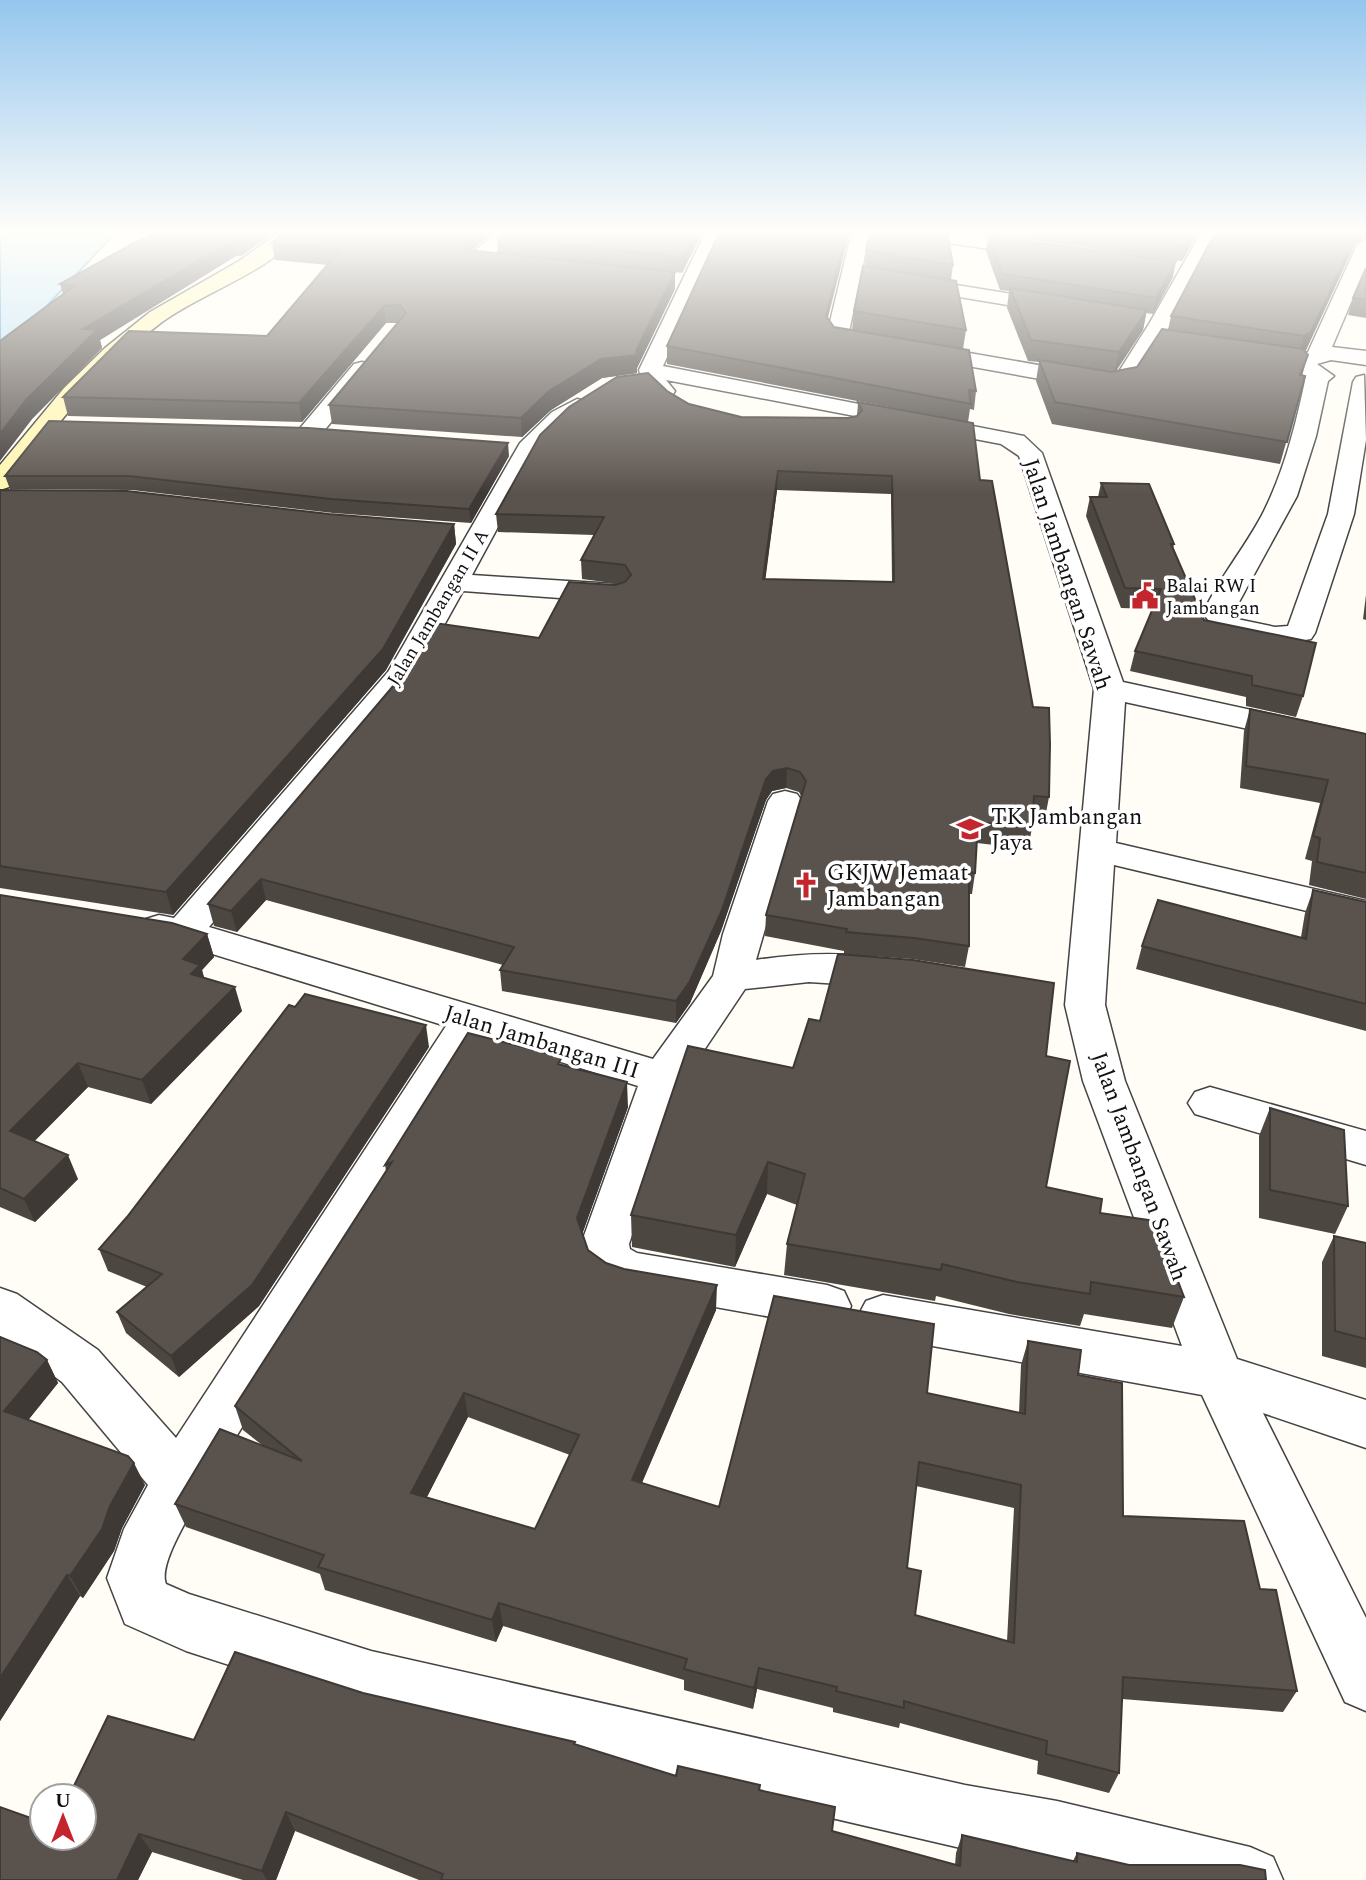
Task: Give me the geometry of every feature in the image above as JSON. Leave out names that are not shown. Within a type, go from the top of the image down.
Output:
[{"type":"main road","points":[[4,494],[43,425],[113,352],[155,319]]},
{"type":"street","points":[[674,319],[652,375],[680,402]]},
{"type":"street","points":[[843,319],[838,334],[859,342],[1112,384],[1124,381],[1156,332],[1161,319]]},
{"type":"street","points":[[1134,319],[1177,344]]},
{"type":"street","points":[[1280,359],[1314,364],[1332,379],[1365,374],[1341,514],[1300,634],[1276,636],[1227,626],[1218,613],[1230,585],[1265,533],[1288,487],[1314,364],[1334,319]]},
{"type":"street","points":[[310,432],[378,349]]},
{"type":"street","name":"Jalan Jambangan II A","points":[[183,932],[401,676],[453,582],[467,534],[515,447],[611,387],[652,375]]},
{"type":"street","name":"Jalan Jambangan Sawah","points":[[652,375],[1006,438],[1015,441],[1030,453],[1110,689],[1085,1004],[1104,1081],[1218,1375],[1366,1681]]},
{"type":"street","name":"Jalan Jambangan Sawah","points":[[815,425],[868,427],[916,421]]},
{"type":"street","points":[[43,425],[70,425]]},
{"type":"street","points":[[284,432],[338,434]]},
{"type":"street","points":[[453,582],[615,593]]},
{"type":"street","points":[[1110,689],[1366,745]]},
{"type":"street","points":[[663,1078],[732,978],[741,934],[785,801]]},
{"type":"street","points":[[1097,850],[1366,913]]},
{"type":"street","name":"Jalan Jambangan III","points":[[118,921],[183,932],[663,1078],[652,1103],[606,1244],[609,1260],[626,1271],[1218,1375],[1366,1424]]},
{"type":"street","points":[[732,978],[759,972],[844,969],[919,978]]},
{"type":"street","points":[[1043,998],[1085,1004]]},
{"type":"street","points":[[471,1020],[179,1481],[144,1548],[135,1578],[145,1604],[186,1622],[371,1682],[593,1730],[965,1817],[1057,1833],[1250,1880]]},
{"type":"street","points":[[1210,1103],[1366,1148]]},
{"type":"street","points":[[0,1309],[79,1366],[179,1481]]},
{"type":"water","points":[[0,319],[35,319],[0,356]]},
{"type":"building","points":[[30,319],[100,319],[83,329],[97,330],[27,399],[0,434],[0,341]]},
{"type":"building","points":[[282,319],[373,319],[299,403],[63,397],[129,331],[267,336]]},
{"type":"building","points":[[401,319],[652,319],[636,351],[637,355],[601,359],[549,391],[521,418],[329,405]]},
{"type":"building","points":[[680,319],[828,319],[834,327],[969,350],[976,391],[969,390],[971,404],[667,346]]},
{"type":"building","points":[[900,319],[964,319],[966,330]]},
{"type":"building","points":[[1022,319],[1141,319],[1119,352],[1031,340]]},
{"type":"building","points":[[1189,319],[1317,319],[1311,332],[1304,336]]},
{"type":"building","points":[[1162,329],[1303,349],[1308,355],[1300,375],[1305,376],[1287,442],[1055,402],[1039,360],[1111,372],[1137,367]]},
{"type":"building","points":[[648,373],[667,391],[689,404],[741,417],[848,418],[857,416],[862,410],[858,402],[973,423],[980,480],[992,481],[1033,707],[1049,708],[1050,744],[1049,797],[1034,796],[1032,828],[978,822],[975,873],[969,872],[969,946],[846,932],[847,929],[766,915],[806,781],[800,772],[787,768],[773,771],[766,779],[722,910],[690,981],[676,1001],[500,970],[514,947],[261,879],[231,911],[208,904],[411,665],[435,623],[539,638],[569,582],[615,585],[625,582],[631,575],[625,565],[581,560],[604,517],[496,514],[540,435],[569,407],[617,377]],"holes":[[[778,471],[892,476],[894,582],[763,579]]]},
{"type":"building","points":[[49,421],[308,428],[508,443],[469,509],[331,499],[129,476],[5,476]]},
{"type":"building","points":[[1101,483],[1149,484],[1204,620],[1316,643],[1303,696],[1252,685],[1252,676],[1135,651],[1161,589],[1125,588],[1090,497],[1107,497]]},
{"type":"building","points":[[0,490],[127,491],[329,514],[454,524],[383,649],[166,892],[0,866]]},
{"type":"building","points":[[1250,709],[1366,734],[1366,873],[1317,862],[1320,838],[1313,836],[1328,780],[1246,766]]},
{"type":"building","points":[[1313,890],[1366,902],[1366,1004],[1142,946],[1158,900],[1306,939]]},
{"type":"building","points":[[0,895],[172,923],[207,934],[183,959],[200,965],[191,974],[235,987],[142,1080],[78,1063],[10,1131],[68,1155],[24,1199],[0,1188]]},
{"type":"building","points":[[838,954],[913,960],[1054,983],[1046,1056],[1070,1061],[1046,1187],[1102,1199],[1100,1213],[1155,1221],[1184,1297],[1091,1282],[1090,1294],[1017,1282],[942,1264],[941,1270],[787,1244],[805,1174],[768,1162],[736,1235],[631,1215],[688,1046],[793,1068],[809,1019],[820,1021]]},
{"type":"building","points":[[305,994],[426,1025],[252,1285],[171,1356],[117,1312],[162,1274],[99,1249],[127,1217],[289,1005],[295,1007]]},
{"type":"building","points":[[468,1033],[562,1057],[558,1064],[627,1082],[577,1218],[588,1250],[606,1263],[624,1269],[717,1285],[632,1480],[719,1507],[774,1296],[934,1324],[927,1393],[1025,1414],[1028,1341],[1081,1350],[1078,1375],[1122,1383],[1123,1516],[1244,1521],[1260,1589],[1276,1590],[1297,1691],[1123,1677],[1119,1773],[1046,1754],[1047,1741],[904,1701],[904,1708],[836,1691],[837,1687],[759,1668],[754,1688],[684,1669],[687,1659],[499,1603],[492,1620],[318,1567],[324,1555],[175,1504],[220,1429],[302,1461],[235,1406],[392,1162],[385,1165]],"holes":[[[464,1393],[579,1435],[535,1529],[411,1493]],[[919,1462],[1021,1485],[1014,1643],[915,1615],[921,1571],[907,1568]]]},
{"type":"building","points":[[1270,1108],[1344,1130],[1348,1206],[1270,1190]]},
{"type":"building","points":[[1334,1236],[1366,1243],[1366,1339],[1335,1331]]},
{"type":"building","points":[[0,1337],[37,1352],[47,1360],[4,1411],[128,1456],[134,1463],[110,1506],[102,1529],[70,1576],[67,1575],[0,1678]]},
{"type":"building","points":[[235,1652],[363,1693],[575,1742],[574,1744],[676,1776],[678,1766],[760,1785],[759,1790],[835,1807],[832,1831],[960,1866],[962,1835],[1077,1862],[1077,1853],[1129,1865],[1240,1865],[1265,1870],[1266,1880],[441,1880],[443,1874],[286,1812],[262,1871],[139,1834],[117,1880],[0,1880],[0,1807],[28,1817],[28,1852],[98,1852],[98,1782],[76,1782],[108,1716],[194,1740]]},
{"type":"place","name":"Balai RW I Jambangan","points":[[1145,596]]},
{"type":"place","name":"TK Jambangan Jaya","points":[[970,829]]},
{"type":"place","name":"GKJW Jemaat Jambangan","points":[[806,885]]}]
